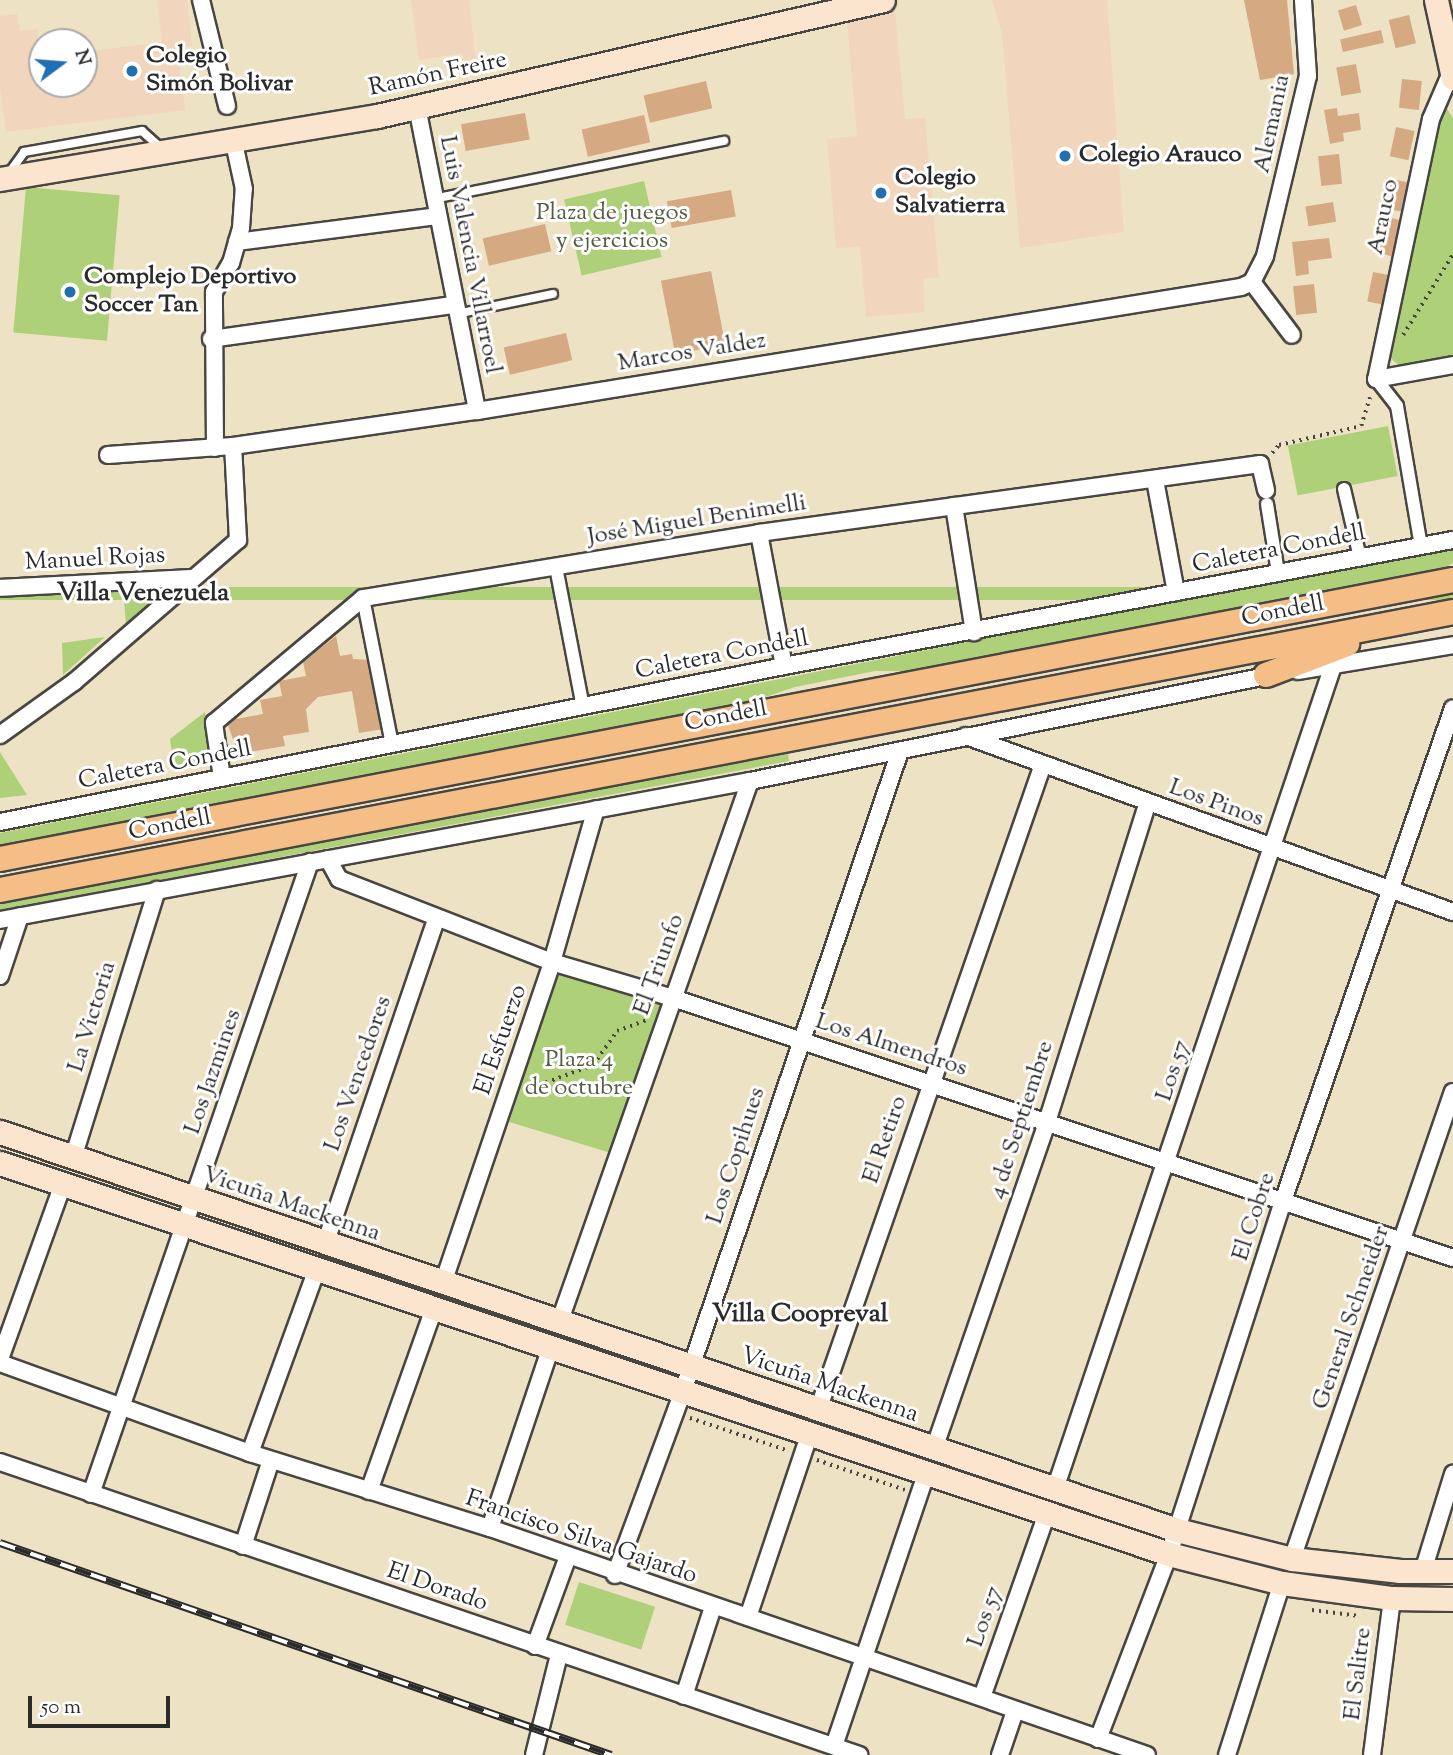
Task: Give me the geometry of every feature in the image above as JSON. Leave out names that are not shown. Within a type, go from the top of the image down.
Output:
[{"type":"main road","name":"Ramón Freire","points":[[3,179],[166,151],[234,143],[416,107],[829,7],[883,0]]},
{"type":"main road","name":"Arauco","points":[[1436,0],[1452,71]]},
{"type":"main road","name":"Condell","points":[[0,859],[1453,580]]},
{"type":"main road","name":"Condell","points":[[0,890],[1453,612]]},
{"type":"main road","points":[[1266,675],[1407,621]]},
{"type":"main road","name":"Vicuña Mackenna","points":[[0,1132],[1177,1530],[1292,1559],[1423,1571],[1453,1571]]},
{"type":"main road","name":"Vicuña Mackenna","points":[[0,1163],[1169,1553],[1283,1583],[1392,1598],[1453,1598]]},
{"type":"street","points":[[201,0],[227,106]]},
{"type":"street","name":"Alemania","points":[[1252,282],[1265,256],[1308,76],[1303,0]]},
{"type":"street","name":"Arauco","points":[[1376,379],[1431,119],[1452,71]]},
{"type":"street","name":"Luis Valencia Villarroel","points":[[416,107],[434,208],[477,411]]},
{"type":"street","points":[[215,448],[211,340],[214,292],[231,262],[237,242],[244,189],[234,143]]},
{"type":"street","points":[[237,242],[434,208]]},
{"type":"street","points":[[1252,282],[1292,335]]},
{"type":"street","name":"Marcos Valdez","points":[[108,455],[233,446],[477,411],[1220,292],[1252,282]]},
{"type":"street","points":[[211,340],[455,309]]},
{"type":"street","points":[[1421,546],[1397,406],[1376,379],[1453,365]]},
{"type":"street","points":[[0,735],[74,682],[238,540],[233,446]]},
{"type":"street","points":[[1260,464],[1278,573]]},
{"type":"street","name":"José Miguel Benimelli","points":[[363,598],[759,533],[1260,464]]},
{"type":"street","points":[[1155,480],[1176,592]]},
{"type":"street","points":[[1344,489],[1360,558]]},
{"type":"street","points":[[954,506],[974,632]]},
{"type":"street","points":[[759,533],[784,666]]},
{"type":"street","name":"Caletera Condell","points":[[0,822],[784,666],[1453,540]]},
{"type":"street","points":[[556,567],[583,707]]},
{"type":"street","name":"Manuel Rojas","points":[[0,588],[193,578]]},
{"type":"street","points":[[222,778],[214,723],[363,598],[391,744]]},
{"type":"street","points":[[0,920],[750,781],[1266,675],[1453,645]]},
{"type":"street","name":"Los 57","points":[[1055,1489],[1333,666]]},
{"type":"street","name":"El Cobre","points":[[1098,1739],[1177,1530],[1283,1201],[1453,708]]},
{"type":"street","name":"Los Pinos","points":[[966,736],[1042,767],[1453,912]]},
{"type":"street","name":"Los Copihues","points":[[615,1575],[683,1391],[900,751]]},
{"type":"street","name":"El Retiro","points":[[818,1410],[929,1083],[1042,767]]},
{"type":"street","name":"El Triunfo","points":[[559,1323],[750,781]]},
{"type":"street","name":"4 de Septiembre","points":[[934,1449],[1047,1122],[1147,804]]},
{"type":"street","name":"El Esfuerzo","points":[[443,1283],[552,962],[596,809]]},
{"type":"street","name":"Los Almendros","points":[[328,859],[339,879],[436,920],[670,1005],[800,1040],[1453,1258]]},
{"type":"street","name":"Los Jazmines","points":[[91,1494],[310,862]]},
{"type":"street","name":"La Victoria","points":[[73,1158],[157,890]]},
{"type":"street","points":[[0,976],[20,916]]},
{"type":"street","name":"Los Vencedores","points":[[325,1244],[436,920]]},
{"type":"street","name":"General Schneider","points":[[1292,1559],[1453,1092]]},
{"type":"street","points":[[0,1361],[64,1184]]},
{"type":"street","points":[[250,1453],[317,1269]]},
{"type":"street","points":[[369,1491],[434,1308]]},
{"type":"street","points":[[490,1528],[551,1347]]},
{"type":"street","name":"Francisco Silva Gajardo","points":[[0,1361],[250,1453],[490,1528],[568,1559],[713,1608],[866,1655],[1015,1711],[1147,1755]]},
{"type":"street","points":[[748,1618],[810,1433]]},
{"type":"street","points":[[243,1546],[271,1460]]},
{"type":"street","name":"El Dorado","points":[[0,1462],[558,1655],[859,1755]]},
{"type":"street","points":[[834,1746],[927,1472]]},
{"type":"street","points":[[1423,1571],[1453,1474]]},
{"type":"street","name":"Los 57","points":[[982,1697],[1047,1513]]},
{"type":"street","points":[[536,1646],[568,1559]]},
{"type":"street","points":[[1227,1755],[1283,1583]]},
{"type":"street","name":"El Salitre","points":[[1372,1755],[1392,1598]]},
{"type":"street","points":[[684,1696],[713,1608]]},
{"type":"street","points":[[534,1755],[558,1655]]},
{"type":"street","points":[[1000,1755],[1015,1711]]},
{"type":"lane","points":[[434,208],[724,142]]},
{"type":"lane","points":[[455,309],[553,294]]},
{"type":"path","points":[[1397,345],[1453,254]]},
{"type":"path","points":[[1260,464],[1279,445],[1361,426],[1376,379]]},
{"type":"path","points":[[508,1093],[541,1088],[593,1065],[617,1031],[670,1005]]},
{"type":"shaded area","name":"Colegio Simón Bolivar","points":[[157,0],[187,0],[192,46],[178,49],[185,110],[6,132],[0,89],[0,16],[17,14],[20,31],[28,30],[28,98],[98,98],[98,50],[162,42]]},
{"type":"shaded area","points":[[411,0],[469,0],[477,71],[465,74],[462,53],[419,60]]},
{"type":"shaded area","name":"Colegio Arauco","points":[[992,0],[1107,0],[1124,232],[1020,248],[1002,34]]},
{"type":"shaded area","name":"Colegio Salvatierra","points":[[895,10],[905,119],[925,118],[939,277],[923,279],[925,312],[866,317],[860,247],[836,248],[827,139],[857,136],[847,21]]},
{"type":"green space","points":[[1447,109],[1453,118],[1453,356],[1401,367],[1384,353],[1439,110]]},
{"type":"green space","name":"Plaza de juegos y ejercicios","points":[[644,181],[662,257],[582,275],[564,199]]},
{"type":"green space","points":[[26,187],[120,195],[107,341],[13,332]]},
{"type":"green space","points":[[1388,426],[1398,476],[1298,496],[1288,445]]},
{"type":"green space","points":[[1453,546],[1453,563],[1435,573],[925,671],[875,671],[795,687],[739,706],[0,847],[0,833]]},
{"type":"green space","points":[[170,584],[126,626],[123,586]]},
{"type":"green space","points":[[0,587],[1453,587],[1453,600],[0,600]]},
{"type":"green space","points":[[105,637],[63,675],[62,643]]},
{"type":"green space","points":[[205,712],[210,761],[174,767],[170,739]]},
{"type":"green space","points":[[0,752],[27,795],[0,798]]},
{"type":"green space","points":[[788,754],[789,761],[0,910],[0,896]]},
{"type":"green space","name":"Plaza 4 de octubre","points":[[557,966],[665,999],[617,1155],[509,1122]]},
{"type":"green space","points":[[579,1582],[655,1607],[641,1650],[565,1625]]},
{"type":"building","points":[[1244,0],[1287,0],[1294,74],[1260,80]]},
{"type":"building","points":[[1356,5],[1362,25],[1344,31],[1338,11]]},
{"type":"building","points":[[1409,15],[1416,43],[1396,48],[1389,20]]},
{"type":"building","points":[[1381,30],[1384,43],[1343,52],[1340,39]]},
{"type":"building","points":[[1356,64],[1361,93],[1341,96],[1336,67]]},
{"type":"building","points":[[1402,79],[1422,81],[1419,110],[1399,108]]},
{"type":"building","points":[[706,81],[712,108],[650,123],[644,95]]},
{"type":"building","points":[[1337,108],[1338,116],[1359,113],[1361,130],[1343,133],[1344,141],[1330,144],[1324,110]]},
{"type":"building","points":[[525,113],[530,140],[466,151],[461,124]]},
{"type":"building","points":[[644,115],[650,142],[588,157],[582,129]]},
{"type":"building","points":[[1396,127],[1415,131],[1408,160],[1390,156]]},
{"type":"building","points":[[1339,154],[1342,184],[1321,186],[1318,156]]},
{"type":"building","points":[[1386,178],[1412,183],[1406,212],[1380,207]]},
{"type":"building","points":[[731,190],[736,217],[672,228],[667,201]]},
{"type":"building","points":[[1333,202],[1336,222],[1308,226],[1305,206]]},
{"type":"building","points":[[1385,216],[1403,221],[1393,257],[1375,252]]},
{"type":"building","points":[[545,224],[551,251],[489,266],[483,238]]},
{"type":"building","points":[[1329,238],[1332,258],[1308,261],[1309,274],[1296,276],[1292,242]]},
{"type":"building","points":[[711,271],[725,345],[675,354],[661,281]]},
{"type":"building","points":[[1373,272],[1393,276],[1387,305],[1367,301]]},
{"type":"building","points":[[1314,284],[1317,313],[1296,315],[1293,286]]},
{"type":"building","points":[[566,333],[572,360],[510,375],[504,347]]},
{"type":"building","points":[[336,636],[340,656],[352,654],[353,659],[372,660],[384,729],[359,733],[352,691],[318,697],[306,709],[309,732],[283,736],[285,746],[238,754],[228,725],[231,720],[263,714],[260,700],[282,696],[279,681],[306,676],[303,662]]},
{"type":"railway","points":[[0,1543],[611,1755]]},
{"type":"place","name":"Colegio Simón Bolivar","points":[[132,71]]},
{"type":"place","name":"Colegio Arauco","points":[[1065,156]]},
{"type":"place","name":"Colegio Salvatierra","points":[[881,193]]},
{"type":"place","name":"Complejo Deportivo Soccer Tan","points":[[70,292]]},
{"type":"district","name":"Villa Venezuela","points":[[143,594]]},
{"type":"district","name":"Villa Coopreval","points":[[800,1315]]}]
